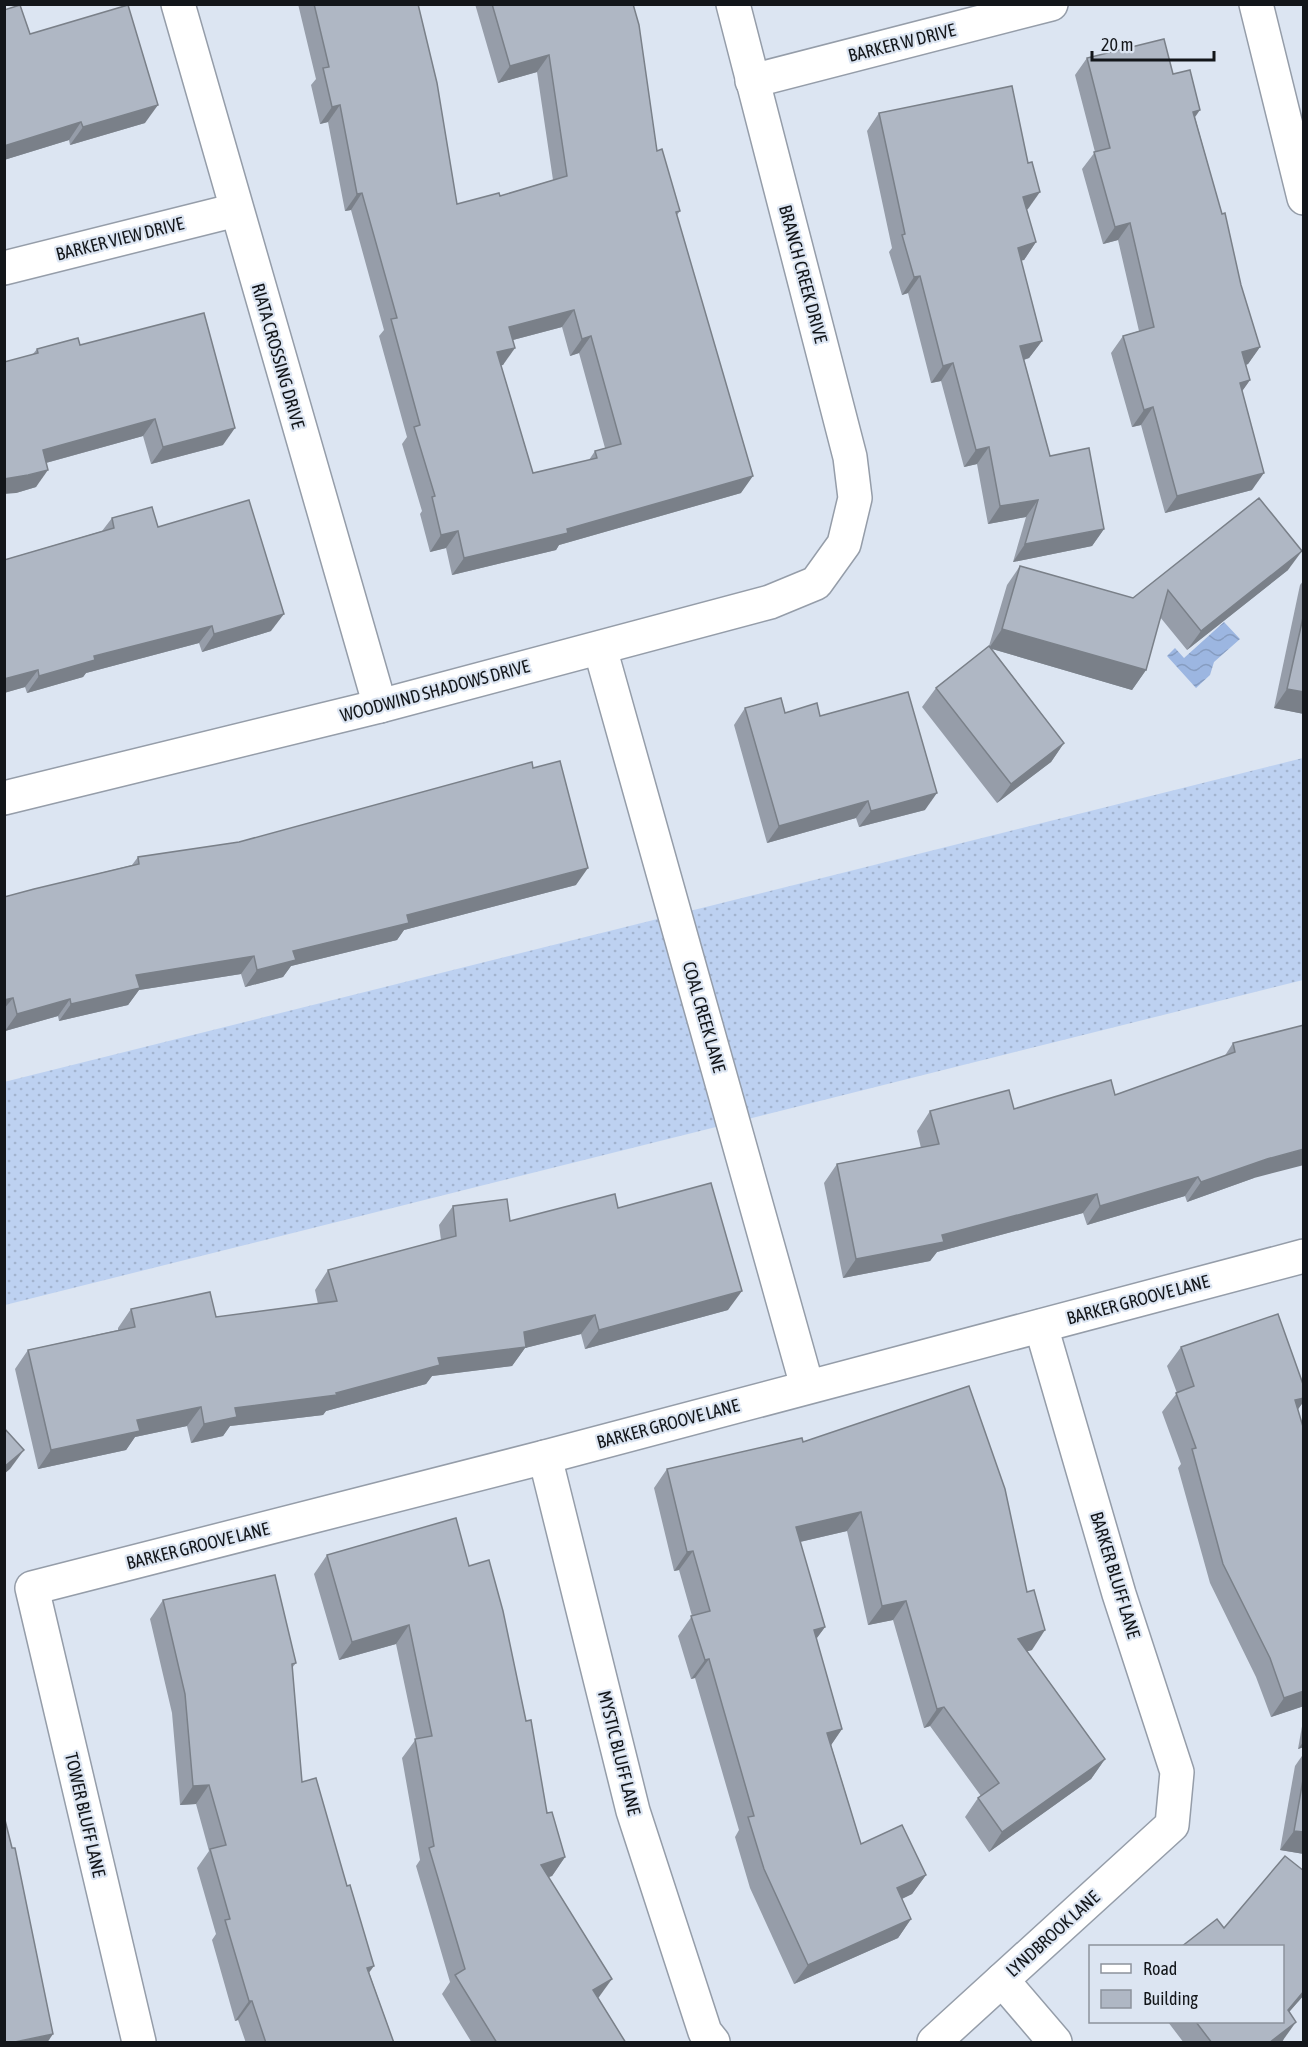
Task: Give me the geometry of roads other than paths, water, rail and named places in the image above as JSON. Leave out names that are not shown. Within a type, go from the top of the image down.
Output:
[{"type":"street","name":"RIATA CROSSING DRIVE","points":[[178,4],[380,706]]},
{"type":"street","name":"BRANCH CREEK DRIVE","points":[[733,4],[850,457],[855,498],[844,544]]},
{"type":"street","name":"BARKER W DRIVE","points":[[752,81],[1051,4]]},
{"type":"street","points":[[1256,4],[1304,198]]},
{"type":"street","name":"BARKER VIEW DRIVE","points":[[4,268],[236,210]]},
{"type":"street","name":"WOODWIND SHADOWS DRIVE","points":[[4,798],[380,706],[770,602],[816,583],[844,544]]},
{"type":"street","name":"COAL CREEK LANE","points":[[600,648],[807,1386]]},
{"type":"street","name":"BARKER GROOVE LANE","points":[[32,1588],[546,1457],[1304,1256]]},
{"type":"street","name":"BARKER BLUFF LANE","points":[[1041,1326],[1119,1594],[1177,1772],[1172,1825]]},
{"type":"street","name":"MYSTIC BLUFF LANE","points":[[546,1457],[633,1811],[705,2032],[713,2043]]},
{"type":"street","name":"TOWER BLUFF LANE","points":[[32,1588],[139,2043]]},
{"type":"street","name":"LYNDBROOK LANE","points":[[934,2043],[1172,1825]]},
{"type":"street","points":[[1002,1980],[1055,2043]]},
{"type":"water","points":[[1224,622],[1240,639],[1214,662],[1210,675],[1196,688],[1167,656],[1175,648],[1184,658]]}]
